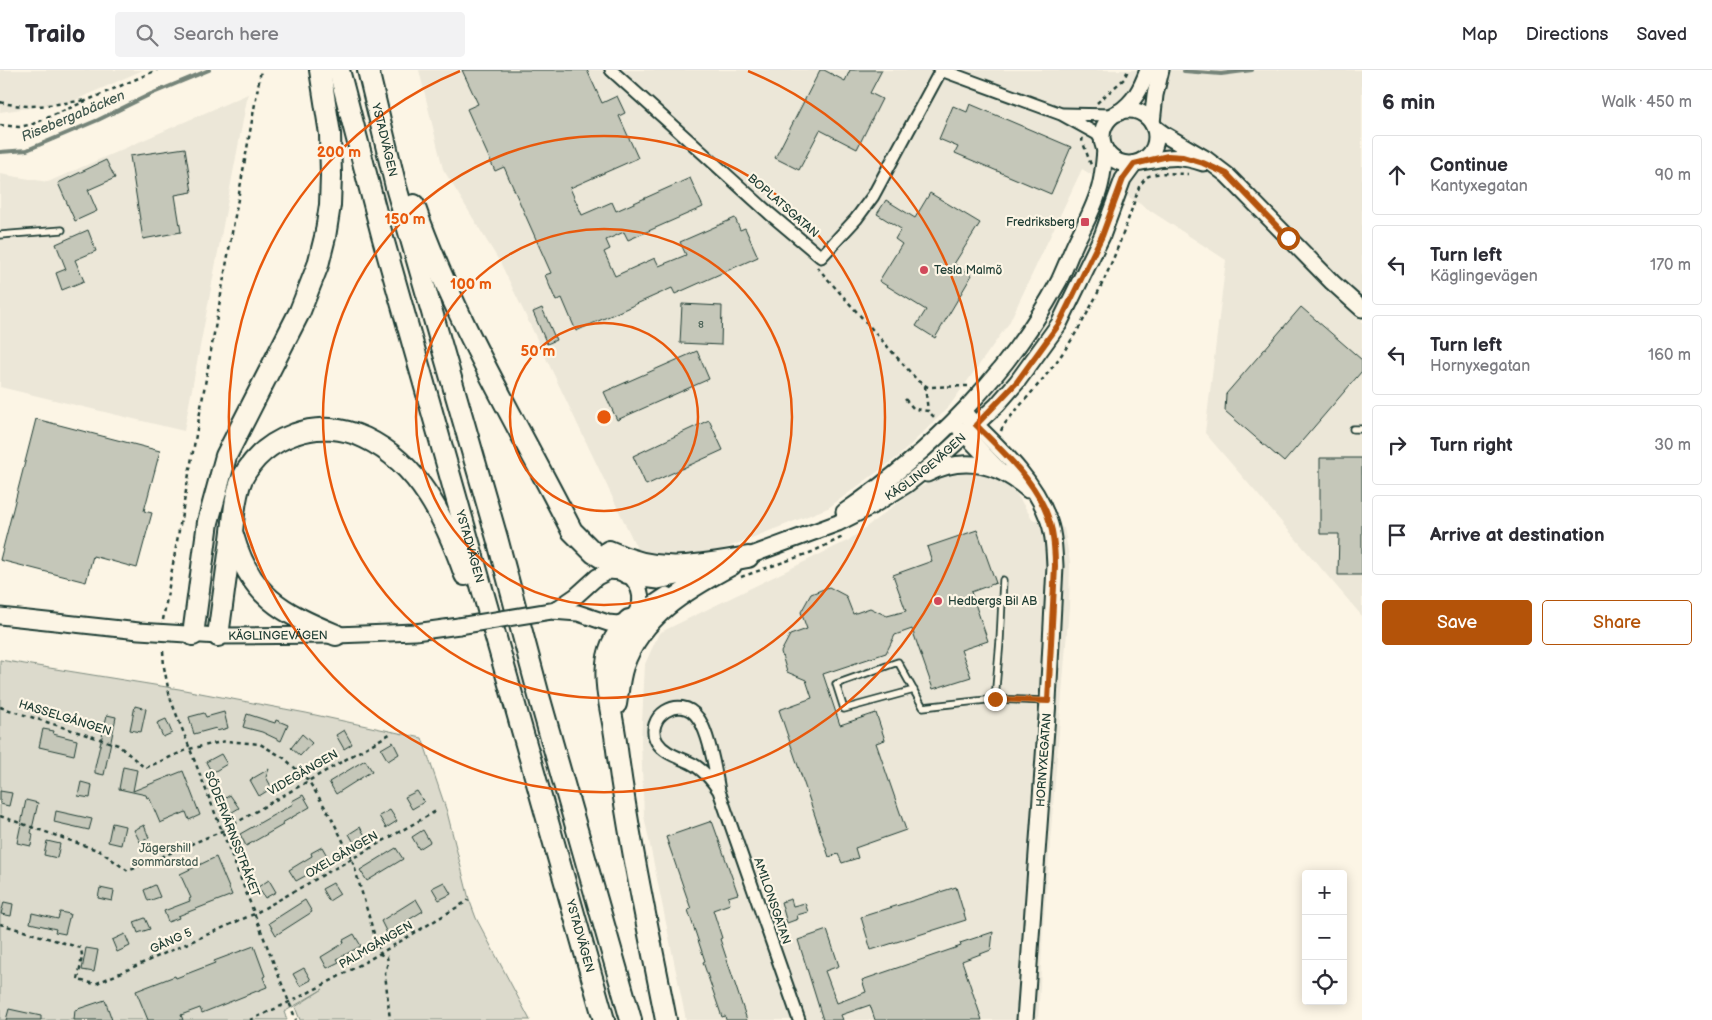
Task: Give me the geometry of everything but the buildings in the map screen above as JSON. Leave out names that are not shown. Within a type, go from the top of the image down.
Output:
[{"type":"highway","points":[[193,635],[208,522],[226,456],[300,311],[318,265],[325,238],[330,205],[330,134],[320,70]]},
{"type":"highway","name":"YSTADVÄGEN","points":[[339,70],[382,235],[604,1020]]},
{"type":"highway","name":"YSTADVÄGEN","points":[[368,70],[396,187],[494,528],[539,696],[631,1020]]},
{"type":"highway","points":[[374,70],[412,200],[435,262],[487,369],[572,531],[594,554],[628,574]]},
{"type":"highway","points":[[218,636],[232,530],[242,479],[251,465],[274,443],[300,432],[331,429],[348,431],[374,442],[389,451],[423,487],[440,515],[464,571],[502,692],[519,723]]},
{"type":"highway","points":[[550,486],[583,532],[599,546],[630,560],[668,567],[705,564],[748,557]]},
{"type":"highway","points":[[232,530],[245,568],[255,584],[268,598],[298,619],[336,635]]},
{"type":"highway","points":[[613,721],[623,668],[634,641],[648,622],[685,591],[748,557]]},
{"type":"highway","points":[[630,619],[613,641],[608,655],[607,678],[635,863],[666,1020]]},
{"type":"main road","points":[[1148,70],[1136,98],[1104,126],[1104,145],[1115,160],[1123,164],[1138,163],[1168,156],[1183,157],[1203,163],[1227,174]]},
{"type":"main road","points":[[1138,163],[1153,151],[1156,143],[1153,125],[1155,95],[1161,70]]},
{"type":"main road","points":[[1116,114],[1128,110],[1145,115],[1165,135],[1206,159],[1227,174],[1332,282],[1362,309]]},
{"type":"main road","name":"KÄGLINGEVÄGEN","points":[[812,534],[865,498],[946,430],[981,392],[1024,337],[1059,280],[1099,192],[1103,171],[1104,145]]},
{"type":"main road","name":"KÄGLINGEVÄGEN","points":[[552,611],[576,596],[603,574],[615,571],[658,581],[705,572],[838,523],[872,506],[906,485],[971,430],[1017,382],[1059,324],[1102,236],[1123,179],[1138,163]]},
{"type":"main road","name":"HORNYXEGATAN","points":[[958,417],[1019,470],[1032,486],[1041,502],[1052,529],[1055,566],[1048,701],[1025,1020]]},
{"type":"main road","name":"HORNYXEGATAN","points":[[971,430],[1001,472]]},
{"type":"main road","points":[[906,485],[934,470],[972,462],[985,465],[1016,480],[1041,502]]},
{"type":"main road","name":"KÄGLINGEVÄGEN","points":[[0,616],[139,631],[218,636],[415,632],[552,611],[578,613],[613,624],[630,619],[705,572]]},
{"type":"main road","points":[[628,574],[637,584],[641,600],[638,610],[630,619]]},
{"type":"street","name":"BOPLATSGATAN","points":[[611,70],[770,214],[821,257],[856,219],[873,196],[941,70],[1061,114],[1096,134],[1104,145]]},
{"type":"street","name":"BOPLATSGATAN","points":[[619,70],[629,86]]},
{"type":"street","name":"BOPLATSGATAN","points":[[1061,114],[1116,114]]},
{"type":"street","name":"AMILONSGATAN","points":[[719,791],[704,772],[665,750],[657,741],[654,734],[656,723],[669,709],[680,706],[684,707],[694,712],[700,721],[713,759],[719,791],[799,1020]]},
{"type":"lane","points":[[0,235],[62,230]]},
{"type":"lane","points":[[1353,429],[1362,429]]},
{"type":"lane","points":[[995,699],[1003,580]]},
{"type":"lane","points":[[914,690],[844,709],[836,684],[898,662],[914,690],[923,707],[995,699],[1048,701]]},
{"type":"path","points":[[0,125],[19,127],[33,124],[157,70]]},
{"type":"path","points":[[163,622],[262,70]]},
{"type":"path","points":[[1094,106],[1124,79],[1128,70]]},
{"type":"path","points":[[0,102],[24,106],[90,100]]},
{"type":"path","points":[[1139,187],[1147,178],[1154,174],[1192,174]]},
{"type":"path","points":[[814,264],[918,381],[925,386],[975,386],[981,392]]},
{"type":"path","points":[[925,386],[928,411]]},
{"type":"path","name":"SÖDERVÄRNSSTRÅKET","points":[[163,651],[170,698],[296,1020]]},
{"type":"path","name":"HASSELGÅNGEN","points":[[0,708],[118,744],[145,768],[189,749]]},
{"type":"path","name":"VIDEGÅNGEN","points":[[0,816],[100,851],[128,871],[222,831],[394,732]]},
{"type":"path","points":[[189,749],[226,741],[260,744],[284,758],[308,780],[331,817],[352,859],[380,954],[387,957],[386,973],[390,1020]]},
{"type":"path","name":"OXELGÅNGEN","points":[[254,914],[438,810]]},
{"type":"path","name":"PALMGÅNGEN","points":[[250,1020],[290,1003],[380,954],[469,900]]},
{"type":"path","name":"GÅNG 5","points":[[0,924],[80,948],[82,956],[78,980],[95,984],[254,914]]},
{"type":"shaded area","points":[[0,70],[143,70],[71,102],[0,112]]},
{"type":"shaded area","points":[[419,70],[1362,70],[1362,616],[1205,433],[1226,260],[1082,169],[1009,323],[948,408],[899,456],[828,508],[708,555],[673,562],[641,557],[501,264],[443,169]]},
{"type":"shaded area","points":[[248,94],[184,431],[0,387],[0,174],[48,182]]},
{"type":"shaded area","points":[[958,472],[979,472],[993,475],[1016,493],[1033,520],[1064,528],[1070,562],[1069,607],[1043,929],[1038,1020],[686,1020],[644,816],[641,742],[645,664],[659,633],[849,540],[916,489]]},
{"type":"green space","name":"Jägershill sommarstad","points":[[0,660],[179,689],[306,713],[422,738],[447,812],[469,899],[476,918],[530,1020],[300,1020],[295,1007],[323,989],[284,1012],[287,1020],[0,1020]]},
{"type":"waterway","name":"Risebergabäcken","points":[[0,152],[27,150],[209,70]]},
{"type":"waterway","name":"Risebergabäcken","points":[[1184,71],[1221,74],[1252,70]]},
{"type":"place","name":"Fredriksberg","points":[[1085,222]]},
{"type":"place","name":"Tesla Malmö","points":[[924,270]]},
{"type":"place","name":"Hedbergs Bil AB","points":[[938,601]]},
{"type":"route","points":[[995,699],[1048,701],[1055,566],[1054,544],[1048,517],[1032,486],[976,425],[1017,382],[1059,324],[1102,236],[1123,179],[1134,164],[1168,156],[1183,157],[1203,163],[1227,174],[1288,238]]}]
